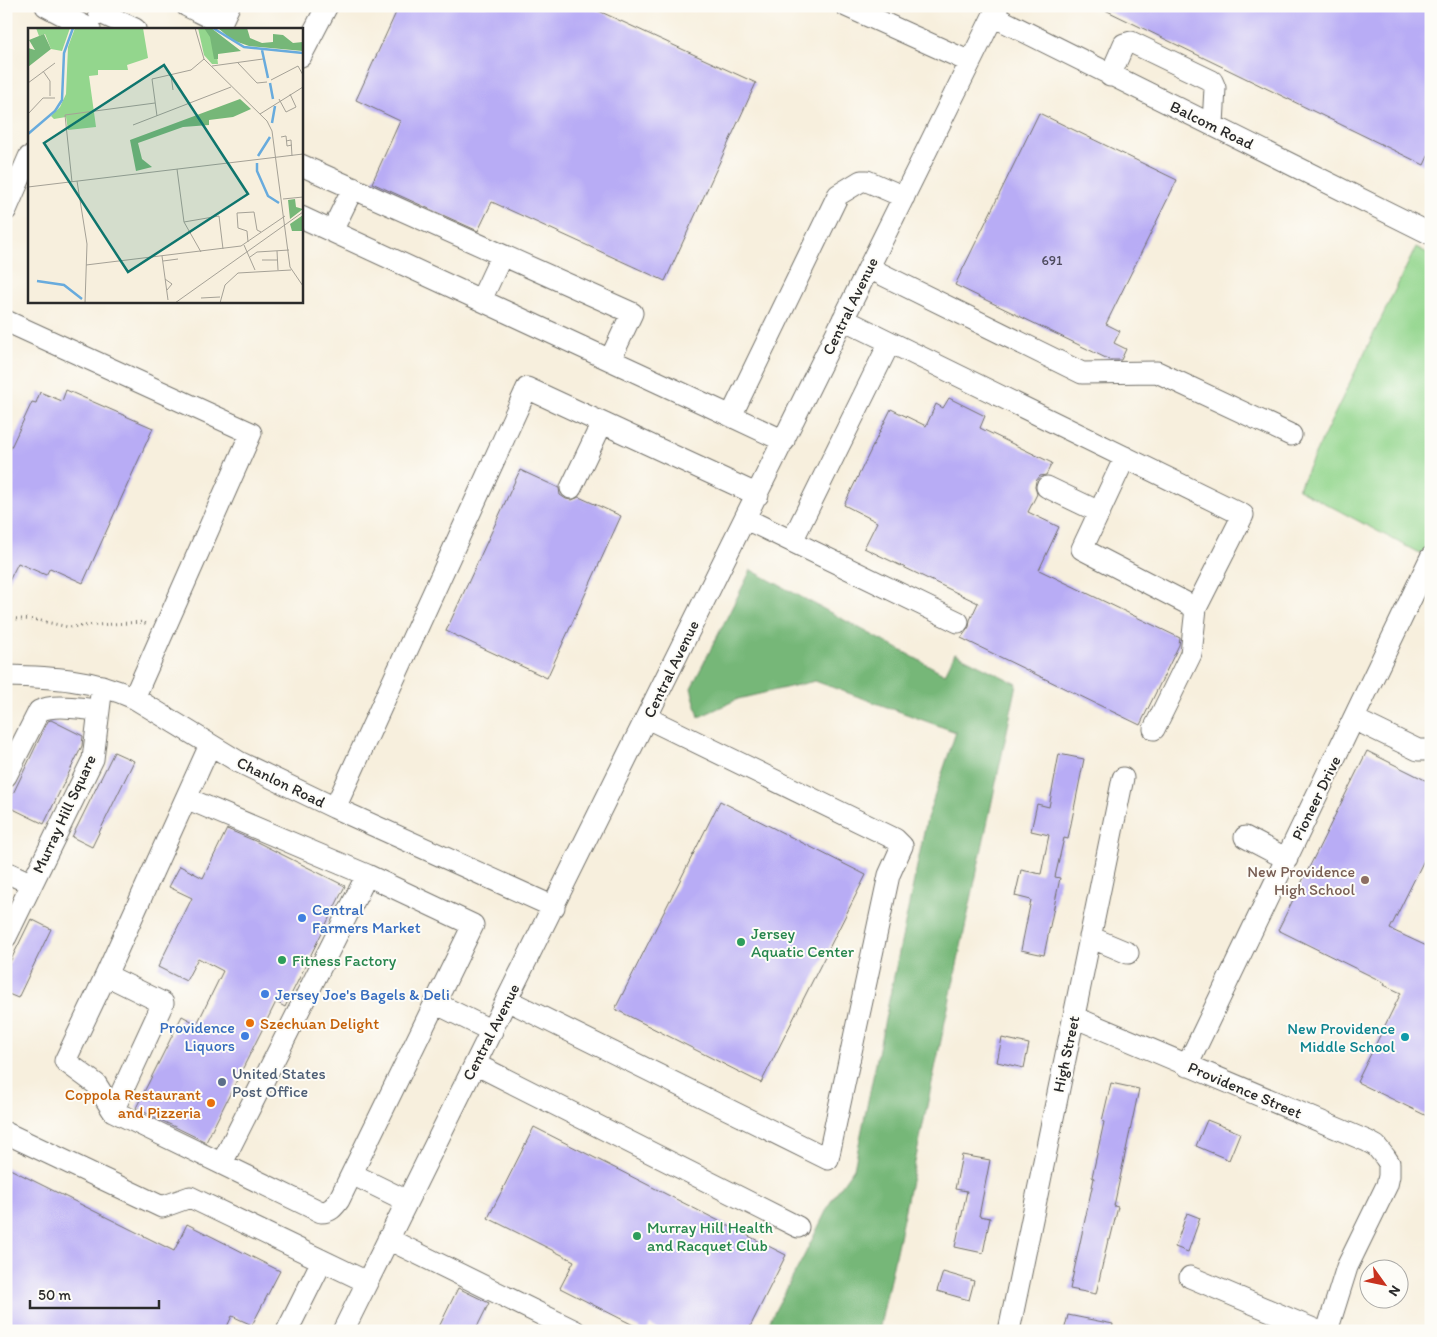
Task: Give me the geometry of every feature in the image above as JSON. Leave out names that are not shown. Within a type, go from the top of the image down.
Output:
[{"type":"street","points":[[46,6],[131,28]]},
{"type":"street","points":[[187,6],[221,23],[230,6]]},
{"type":"street","points":[[302,54],[327,6]]},
{"type":"street","points":[[846,6],[970,62]]},
{"type":"street","name":"Central Avenue","points":[[343,1331],[758,495],[995,11]]},
{"type":"street","name":"Balcom Road","points":[[995,11],[1110,76],[1212,124],[1431,234]]},
{"type":"street","points":[[1110,76],[1124,44],[1131,42],[1212,81],[1215,88],[1212,124]]},
{"type":"street","points":[[6,210],[28,158]]},
{"type":"street","points":[[302,165],[632,313],[610,360]]},
{"type":"street","points":[[730,416],[838,195],[861,182],[867,181],[904,197]]},
{"type":"street","points":[[332,232],[353,188]]},
{"type":"street","points":[[302,217],[784,441]]},
{"type":"street","points":[[481,300],[502,255]]},
{"type":"street","points":[[868,268],[1082,372],[1157,372],[1291,435]]},
{"type":"street","points":[[844,320],[1243,515],[1196,608],[1191,654],[1154,729]]},
{"type":"street","points":[[6,321],[251,433],[134,698]]},
{"type":"street","points":[[792,541],[890,342]]},
{"type":"street","points":[[335,808],[526,388],[758,495]]},
{"type":"street","points":[[571,488],[602,423]]},
{"type":"street","points":[[1125,457],[1082,549],[1196,608]]},
{"type":"street","points":[[1047,487],[1099,512]]},
{"type":"street","points":[[746,519],[958,622]]},
{"type":"street","name":"Pioneer Drive","points":[[1187,1066],[1354,719],[1426,580],[1431,557]]},
{"type":"street","name":"Chanlon Road","points":[[6,676],[59,678],[102,686],[134,698],[240,762],[335,808],[554,907]]},
{"type":"street","name":"Murray Hill Square","points":[[6,937],[93,759],[102,686]]},
{"type":"street","points":[[6,776],[39,711],[53,707],[98,710]]},
{"type":"street","points":[[508,1000],[828,1159],[890,876],[902,846],[895,839],[647,718]]},
{"type":"street","points":[[1354,719],[1418,750],[1431,750]]},
{"type":"street","points":[[186,798],[367,875],[473,925],[352,1174],[333,1208],[326,1212],[321,1212],[112,1111],[96,1084],[65,1061],[210,745]]},
{"type":"street","name":"High Street","points":[[1009,1331],[1123,778]]},
{"type":"street","points":[[1245,837],[1287,859]]},
{"type":"street","points":[[6,872],[32,884]]},
{"type":"street","points":[[222,1163],[367,875]]},
{"type":"street","points":[[1090,937],[1128,953]]},
{"type":"street","points":[[106,975],[163,1003],[112,1111]]},
{"type":"street","points":[[435,1003],[492,1031]]},
{"type":"street","name":"Providence Street","points":[[1074,1017],[1367,1141],[1381,1151],[1389,1163],[1390,1169],[1387,1185],[1347,1267],[1327,1331]]},
{"type":"street","points":[[476,1064],[798,1227]]},
{"type":"street","points":[[6,1133],[162,1207],[190,1197],[367,1282]]},
{"type":"street","points":[[352,1174],[407,1200]]},
{"type":"street","points":[[388,1239],[574,1331]]},
{"type":"street","points":[[287,1331],[322,1261]]},
{"type":"street","points":[[1190,1277],[1318,1331]]},
{"type":"path","points":[[6,618],[37,620],[68,627],[143,622],[164,629]]},
{"type":"green space","points":[[1416,247],[1431,255],[1431,555],[1417,552],[1298,489]]},
{"type":"green space","points":[[751,570],[945,674],[955,653],[1017,684],[879,1331],[764,1331],[832,1199],[854,1168],[927,818],[956,732],[815,681],[738,699],[699,717],[691,688]]},
{"type":"building","points":[[399,6],[588,6],[756,83],[665,281],[492,202],[478,231],[372,183],[400,121],[356,100]]},
{"type":"building","points":[[1097,6],[1431,6],[1431,150],[1424,165]]},
{"type":"building","points":[[1039,113],[1177,180],[1106,324],[1120,331],[1114,343],[1126,349],[1121,360],[1110,360],[955,285]]},
{"type":"building","points":[[66,390],[153,428],[83,583],[50,568],[46,575],[18,563],[6,587],[6,458],[32,402],[36,403],[40,392],[62,401]]},
{"type":"building","points":[[949,398],[985,416],[980,428],[1052,463],[1046,475],[1040,476],[1036,481],[1037,494],[1028,512],[1059,527],[1039,570],[1180,638],[1179,645],[1140,725],[961,638],[969,627],[970,620],[978,603],[864,548],[877,522],[844,505],[891,409],[926,426],[936,404],[943,408]]},
{"type":"building","points":[[520,470],[559,488],[560,495],[566,499],[572,500],[579,497],[621,516],[547,678],[446,631]]},
{"type":"building","points":[[51,720],[83,736],[82,746],[44,824],[7,806],[48,721]]},
{"type":"building","points":[[1367,751],[1431,783],[1431,846],[1390,929],[1431,948],[1431,1118],[1357,1082],[1401,993],[1384,985],[1385,983],[1278,930]]},
{"type":"building","points":[[114,752],[134,761],[92,847],[72,837]]},
{"type":"building","points":[[1059,754],[1084,759],[1068,839],[1064,838],[1055,877],[1060,878],[1044,955],[1021,950],[1031,900],[1015,896],[1021,870],[1041,874],[1049,835],[1031,831],[1037,804],[1049,807]]},
{"type":"building","name":"Jersey Aquatic Center","points":[[720,801],[866,875],[761,1083],[615,1009]]},
{"type":"building","points":[[227,829],[345,886],[285,1007],[276,1002],[206,1142],[136,1108],[182,1016],[197,1024],[223,971],[198,958],[186,981],[158,967],[192,898],[169,887],[180,866],[203,878]]},
{"type":"building","points":[[31,919],[51,929],[18,998],[6,993],[6,970]]},
{"type":"building","points":[[1002,1038],[1029,1044],[1024,1068],[997,1062]]},
{"type":"building","points":[[1111,1083],[1139,1089],[1114,1206],[1118,1207],[1110,1240],[1108,1240],[1096,1294],[1070,1289],[1094,1178],[1092,1177],[1104,1122],[1102,1121]]},
{"type":"building","points":[[1207,1120],[1240,1133],[1229,1160],[1196,1146]]},
{"type":"building","name":"Murray Hill Health and Racquet Club","points":[[534,1127],[786,1255],[748,1331],[662,1331],[650,1325],[647,1331],[645,1331],[560,1288],[574,1261],[488,1218]]},
{"type":"building","points":[[962,1155],[990,1160],[979,1216],[990,1218],[983,1253],[955,1247],[967,1191],[955,1189]]},
{"type":"building","points":[[6,1167],[174,1251],[187,1224],[280,1271],[252,1325],[232,1316],[225,1331],[6,1331]]},
{"type":"building","points":[[1187,1213],[1200,1218],[1188,1252],[1175,1247]]},
{"type":"building","points":[[943,1272],[974,1281],[969,1300],[937,1291]]},
{"type":"building","points":[[458,1288],[489,1303],[475,1331],[437,1331]]},
{"type":"building","points":[[1068,1315],[1113,1324],[1112,1331],[1064,1331]]},
{"type":"place","name":"New Providence High School","points":[[1365,880]]},
{"type":"place","name":"Central Farmers Market","points":[[302,918]]},
{"type":"place","name":"Jersey Aquatic Center","points":[[741,942]]},
{"type":"place","name":"Fitness Factory","points":[[282,960]]},
{"type":"place","name":"Jersey Joe's Bagels & Deli","points":[[265,994]]},
{"type":"place","name":"Szechuan Delight","points":[[250,1023]]},
{"type":"place","name":"Providence Liquors","points":[[245,1036]]},
{"type":"place","name":"New Providence Middle School","points":[[1405,1037]]},
{"type":"place","name":"United States Post Office","points":[[222,1082]]},
{"type":"place","name":"Coppola Restaurant and Pizzeria","points":[[211,1103]]},
{"type":"place","name":"Murray Hill Health and Racquet Club","points":[[637,1236]]}]
